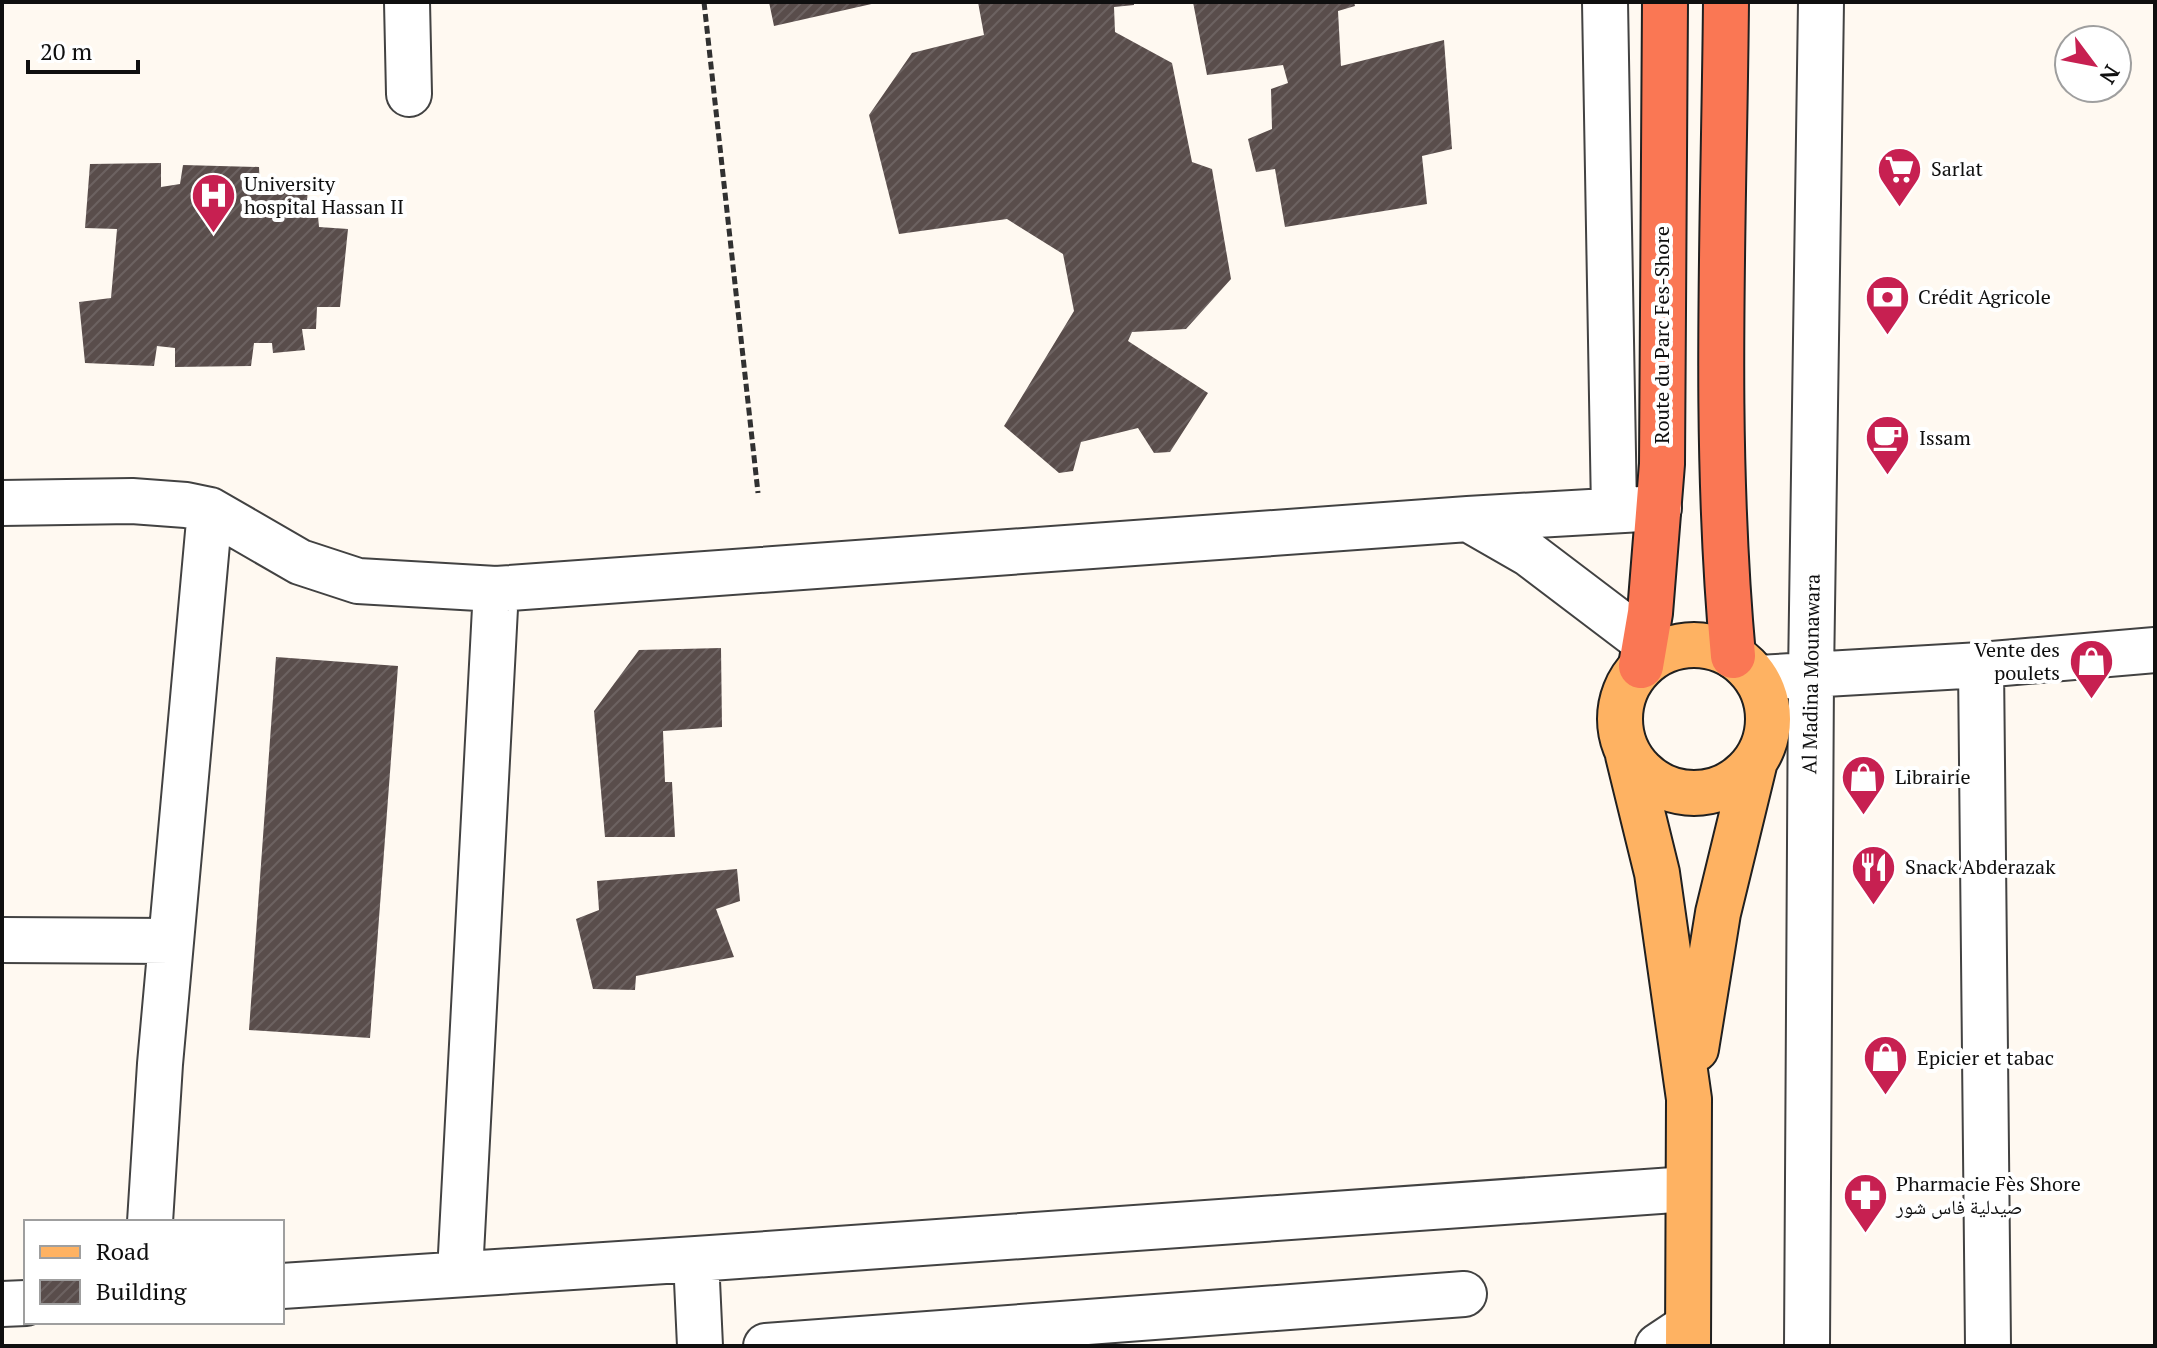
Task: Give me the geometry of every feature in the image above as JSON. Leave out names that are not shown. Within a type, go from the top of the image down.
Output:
[{"type":"highway","name":"Route du Parc Fes-Shore","points":[[1643,654],[1659,508],[1665,2]]},
{"type":"highway","points":[[1726,2],[1722,464],[1725,563],[1746,667]]},
{"type":"main road","points":[[1678,1339],[1688,1189],[1689,1099],[1718,913],[1754,765],[1765,743],[1769,718],[1764,693],[1746,667],[1702,645],[1686,645],[1643,654],[1621,709],[1621,733],[1657,873],[1689,1099]]},
{"type":"main road","points":[[1628,755],[1644,775],[1664,788],[1688,794],[1713,792],[1736,782],[1754,765]]},
{"type":"street","points":[[407,2],[409,94]]},
{"type":"street","points":[[1605,2],[1614,510]]},
{"type":"street","name":"Al Madina Mounawara","points":[[1807,1346],[1811,676],[1821,2]]},
{"type":"street","points":[[2,503],[132,501],[186,505],[210,510],[300,562],[358,581],[496,589],[1659,508]]},
{"type":"street","points":[[150,1220],[160,1064],[210,510]]},
{"type":"street","points":[[1468,519],[1529,554],[1643,654]]},
{"type":"street","points":[[460,1273],[496,589]]},
{"type":"street","points":[[1746,667],[1811,676],[2155,650]]},
{"type":"street","points":[[1981,665],[1988,1346]]},
{"type":"street","points":[[2,940],[171,941]]},
{"type":"street","points":[[284,1286],[1688,1189]]},
{"type":"street","points":[[696,1259],[700,1346]]},
{"type":"street","points":[[766,1346],[1464,1294]]},
{"type":"street","points":[[2,1304],[24,1303]]},
{"type":"path","points":[[704,2],[758,493]]},
{"type":"building","points":[[769,2],[876,2],[876,3],[774,26]]},
{"type":"building","points":[[978,2],[1134,2],[1134,5],[1114,7],[1115,32],[1172,63],[1192,162],[1212,169],[1231,279],[1186,329],[1132,332],[1128,341],[1208,393],[1170,452],[1154,453],[1138,428],[1081,442],[1073,471],[1059,473],[1004,426],[1074,311],[1063,254],[1007,219],[899,234],[869,115],[912,53],[984,35]]},
{"type":"building","points":[[1193,2],[1354,2],[1355,6],[1338,11],[1341,66],[1444,40],[1452,149],[1422,156],[1427,204],[1285,227],[1275,169],[1256,172],[1248,139],[1272,129],[1271,89],[1288,83],[1283,65],[1207,75]]},
{"type":"building","points":[[161,163],[161,187],[180,184],[183,165],[259,167],[260,186],[275,189],[279,182],[308,185],[307,203],[317,205],[319,227],[348,229],[340,307],[317,307],[316,329],[302,329],[305,350],[273,353],[272,343],[254,343],[251,366],[175,367],[175,348],[157,346],[154,366],[85,363],[79,302],[111,298],[117,229],[85,228],[90,164]]},
{"type":"building","points":[[721,648],[722,727],[663,731],[665,782],[672,782],[675,837],[605,837],[594,711],[639,650]]},
{"type":"building","points":[[276,657],[398,666],[370,1038],[249,1030]]},
{"type":"building","points":[[737,869],[740,901],[716,909],[734,957],[636,976],[635,990],[593,989],[576,919],[599,910],[597,881]]},
{"type":"place","name":"Sarlat","points":[[1900,208]]},
{"type":"place","name":"University hospital Hassan II","points":[[213,235]]},
{"type":"place","name":"Crédit Agricole","points":[[1887,336]]},
{"type":"place","name":"Issam","points":[[1888,477]]},
{"type":"place","name":"Vente des poulets","points":[[2091,701]]},
{"type":"place","name":"Librairie","points":[[1864,816]]},
{"type":"place","name":"Snack Abderazak","points":[[1874,906]]},
{"type":"place","name":"Epicier et tabac","points":[[1886,1097]]},
{"type":"place","name":"Pharmacie Fès Shore صيدلية فاس شور","points":[[1865,1235]]}]
